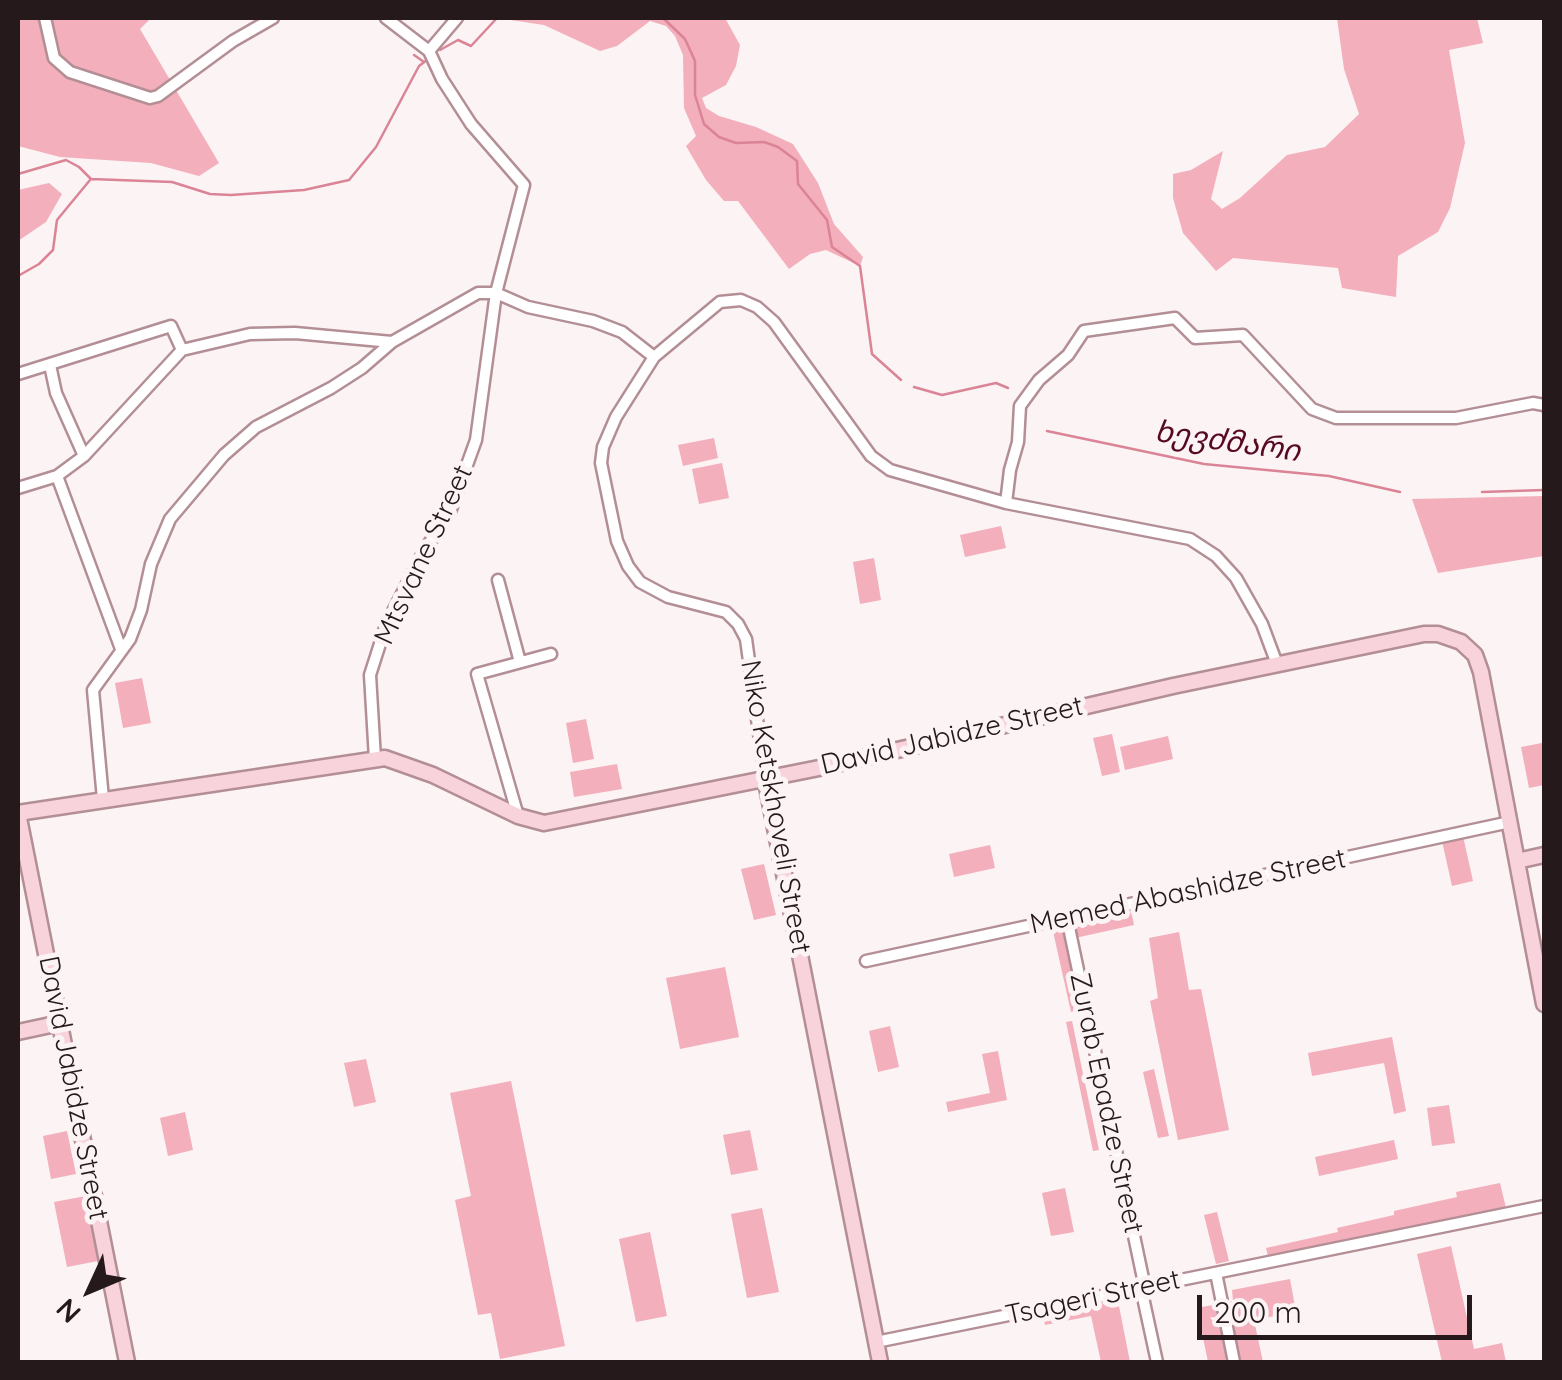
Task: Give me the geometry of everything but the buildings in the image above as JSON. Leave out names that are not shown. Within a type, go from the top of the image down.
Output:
[{"type":"street","points":[[45,18],[54,58],[70,72],[150,98],[273,18]]},
{"type":"street","points":[[386,18],[429,51],[457,18]]},
{"type":"street","name":"Mtsvane Street","points":[[375,759],[370,674],[386,625],[424,551],[450,512],[476,440],[496,293],[524,185],[472,124],[442,79],[429,51]]},
{"type":"street","points":[[103,799],[93,690],[130,639],[141,610],[150,564],[170,519],[224,455],[256,427],[331,388],[392,342],[478,293],[496,293],[528,308],[593,320],[622,332],[654,357]]},
{"type":"street","name":"Niko Ketskhoveli Street","points":[[880,1362],[764,777],[746,639],[726,612],[650,590],[628,566],[617,541],[601,463],[603,447],[616,417],[654,357],[706,310],[720,302],[741,300],[757,307],[774,322],[871,456],[890,470],[1006,503],[1190,539],[1216,556],[1236,578],[1262,624],[1277,664]]},
{"type":"street","points":[[1006,503],[1018,442],[1020,406],[1039,380],[1068,355],[1084,331],[1175,318],[1196,338],[1243,335],[1312,410],[1336,418],[1456,418],[1533,403],[1544,405]]},
{"type":"street","points":[[18,374],[171,326],[182,350]]},
{"type":"street","points":[[18,488],[57,476],[84,456],[182,350],[250,334],[392,342]]},
{"type":"street","points":[[50,365],[56,393],[84,456]]},
{"type":"street","points":[[57,476],[121,649]]},
{"type":"street","points":[[498,580],[520,662]]},
{"type":"street","name":"David Jabidze Street","points":[[127,1362],[18,813],[384,758],[433,775],[518,816],[544,823],[824,767],[1424,634],[1450,636],[1475,654],[1510,822]]},
{"type":"street","points":[[518,816],[477,674],[550,654]]},
{"type":"street","points":[[1510,822],[1544,1004]]},
{"type":"street","name":"Memed Abashidze Street","points":[[866,962],[1510,822]]},
{"type":"street","points":[[1517,860],[1544,855]]},
{"type":"street","name":"Zurab Epadze Street","points":[[1067,918],[1157,1362]]},
{"type":"street","points":[[18,1032],[60,1023]]},
{"type":"street","name":"Tsageri Street","points":[[876,1342],[1544,1206]]},
{"type":"street","points":[[1216,1273],[1234,1362]]},
{"type":"shaded area","points":[[18,18],[151,18],[140,29],[219,163],[199,176],[151,163],[60,157],[18,146]]},
{"type":"shaded area","points":[[497,18],[725,18],[740,45],[736,66],[726,85],[702,98],[706,108],[793,144],[818,183],[834,224],[863,257],[860,266],[826,250],[810,254],[789,269],[738,201],[724,201],[706,180],[686,146],[696,136],[684,108],[683,55],[666,26],[650,21],[617,46],[600,51],[544,25]]},
{"type":"shaded area","points":[[1337,18],[1477,18],[1483,43],[1449,50],[1465,143],[1450,208],[1438,232],[1398,256],[1396,297],[1342,288],[1338,268],[1233,258],[1216,271],[1183,233],[1173,198],[1173,174],[1191,170],[1223,151],[1211,199],[1222,209],[1240,198],[1287,155],[1325,147],[1359,114],[1344,69]]},
{"type":"shaded area","points":[[49,183],[62,194],[46,222],[18,241],[18,190]]},
{"type":"shaded area","points":[[714,438],[718,458],[683,466],[678,445]]},
{"type":"shaded area","points":[[722,463],[729,498],[699,504],[692,469]]},
{"type":"shaded area","points":[[1544,496],[1544,556],[1438,573],[1412,499]]},
{"type":"shaded area","points":[[1001,526],[1006,548],[965,557],[960,535]]},
{"type":"shaded area","points":[[874,558],[881,600],[860,604],[853,562]]},
{"type":"shaded area","points":[[142,678],[151,723],[123,728],[115,683]]},
{"type":"shaded area","points":[[586,719],[594,759],[573,763],[566,723]]},
{"type":"shaded area","points":[[1112,734],[1120,772],[1102,776],[1093,738]]},
{"type":"shaded area","points":[[1168,736],[1173,759],[1125,770],[1120,747]]},
{"type":"shaded area","points":[[1542,743],[1544,785],[1529,788],[1521,747]]},
{"type":"shaded area","points":[[617,764],[622,789],[574,797],[570,772]]},
{"type":"shaded area","points":[[1463,836],[1473,881],[1452,886],[1442,841]]},
{"type":"shaded area","points":[[990,845],[995,868],[954,877],[949,854]]},
{"type":"shaded area","points":[[764,864],[776,915],[754,920],[741,869]]},
{"type":"shaded area","points":[[1131,910],[1134,925],[1066,940],[1082,1009],[1071,1012],[1052,927]]},
{"type":"shaded area","points":[[1179,932],[1189,990],[1201,989],[1229,1130],[1178,1140],[1150,1001],[1158,998],[1149,938]]},
{"type":"shaded area","points":[[725,967],[739,1037],[680,1049],[666,978]]},
{"type":"shaded area","points":[[1072,1021],[1099,1150],[1093,1151],[1066,1022]]},
{"type":"shaded area","points":[[890,1026],[899,1067],[878,1072],[869,1031]]},
{"type":"shaded area","points":[[1392,1037],[1406,1111],[1394,1114],[1384,1063],[1312,1076],[1308,1053]]},
{"type":"shaded area","points":[[998,1051],[1007,1100],[948,1112],[946,1102],[990,1093],[982,1054]]},
{"type":"shaded area","points":[[366,1059],[376,1102],[354,1107],[344,1063]]},
{"type":"shaded area","points":[[1154,1069],[1169,1136],[1158,1138],[1143,1072]]},
{"type":"shaded area","points":[[511,1081],[565,1346],[500,1359],[491,1313],[478,1315],[455,1200],[471,1196],[450,1093]]},
{"type":"shaded area","points":[[1449,1105],[1455,1143],[1432,1146],[1427,1108]]},
{"type":"shaded area","points":[[185,1112],[193,1150],[168,1156],[160,1118]]},
{"type":"shaded area","points":[[750,1130],[758,1170],[731,1175],[723,1135]]},
{"type":"shaded area","points":[[67,1131],[76,1174],[51,1179],[43,1136]]},
{"type":"shaded area","points":[[1394,1140],[1398,1159],[1319,1176],[1315,1157]]},
{"type":"shaded area","points":[[1500,1183],[1506,1208],[1269,1260],[1266,1248],[1338,1232],[1337,1228],[1394,1215],[1394,1211],[1457,1197],[1456,1192]]},
{"type":"shaded area","points":[[1065,1188],[1074,1232],[1051,1236],[1042,1193]]},
{"type":"shaded area","points":[[86,1196],[98,1261],[67,1267],[54,1202]]},
{"type":"shaded area","points":[[762,1208],[779,1292],[747,1298],[731,1214]]},
{"type":"shaded area","points":[[1217,1212],[1229,1261],[1216,1264],[1204,1215]]},
{"type":"shaded area","points":[[650,1232],[667,1316],[636,1322],[619,1239]]},
{"type":"shaded area","points":[[1451,1246],[1474,1349],[1502,1343],[1506,1362],[1442,1362],[1417,1254]]},
{"type":"shaded area","points":[[1290,1279],[1296,1312],[1254,1320],[1263,1362],[1208,1362],[1197,1308],[1233,1301],[1232,1290]]},
{"type":"shaded area","points":[[1118,1301],[1130,1362],[1101,1362],[1091,1316],[1045,1325],[1043,1316]]},
{"type":"waterway","name":"ხევძმარი","points":[[440,50],[458,40],[471,46],[497,18]]},
{"type":"waterway","name":"ხევძმარი","points":[[663,18],[685,39],[695,61],[695,95],[704,124],[719,137],[736,143],[764,142],[797,161],[798,184],[827,220],[832,247],[860,266],[872,354],[901,380]]},
{"type":"waterway","points":[[414,55],[424,62]]},
{"type":"waterway","name":"ხევძმარი","points":[[91,179],[172,182],[210,194],[231,195],[304,190],[349,180],[376,147],[419,66],[427,60]]},
{"type":"waterway","points":[[18,174],[66,160],[91,179]]},
{"type":"waterway","name":"ხევძმარი","points":[[18,276],[53,250],[57,220],[90,180]]},
{"type":"waterway","name":"ხევძმარი","points":[[914,387],[942,395],[996,383],[1008,388]]},
{"type":"waterway","name":"ხევძმარი","points":[[1047,431],[1204,464],[1329,476],[1400,492]]},
{"type":"waterway","name":"ხევძმარი","points":[[1482,492],[1544,490]]}]
